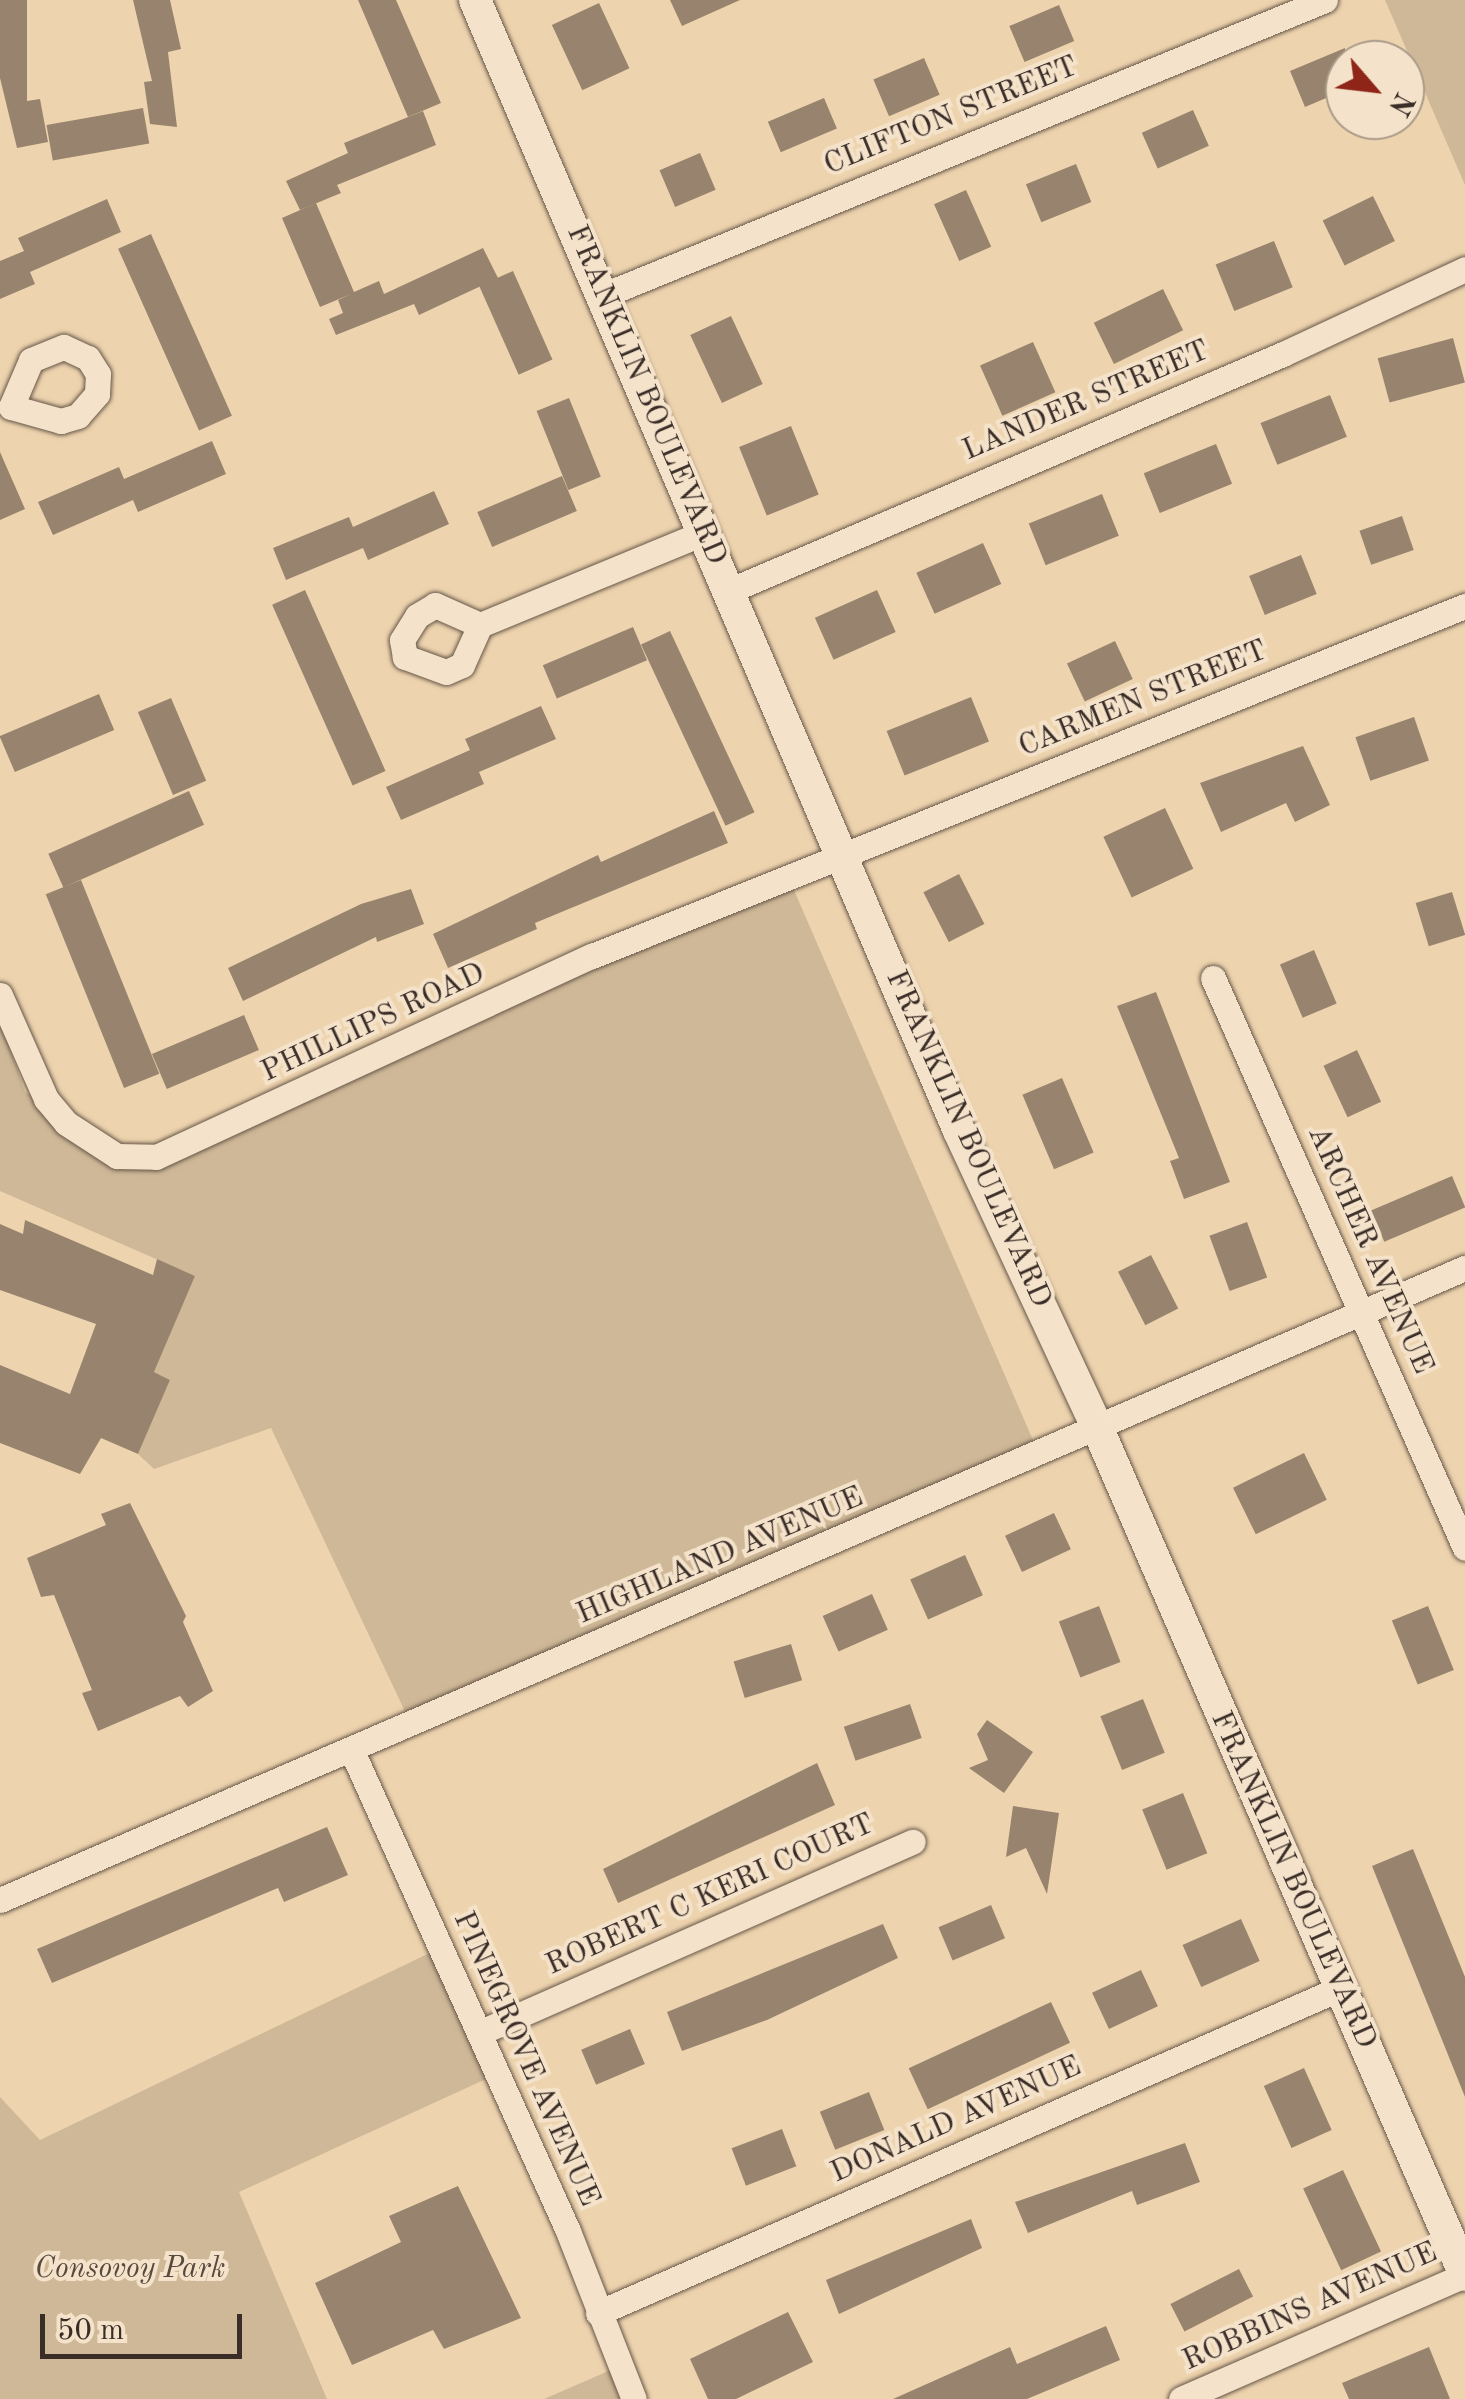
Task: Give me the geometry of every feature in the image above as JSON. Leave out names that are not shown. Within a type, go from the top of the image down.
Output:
[{"type":"street","name":"CLIFTON STREET","points":[[604,296],[1325,0]]},
{"type":"street","name":"FRANKLIN BOULEVARD","points":[[482,2],[703,533],[732,590],[846,855],[960,1131],[1098,1429],[1465,2275]]},
{"type":"street","name":"LANDER STREET","points":[[732,590],[1283,354],[1465,269]]},
{"type":"street","points":[[480,626],[703,533]]},
{"type":"street","name":"CARMEN STREET","points":[[846,855],[1465,606]]},
{"type":"street","name":"PHILLIPS ROAD","points":[[0,995],[46,1099],[66,1123],[116,1156],[156,1157],[592,956],[846,855]]},
{"type":"street","name":"ARCHER AVENUE","points":[[1213,978],[1465,1548]]},
{"type":"street","name":"HIGHLAND AVENUE","points":[[0,1900],[1465,1268]]},
{"type":"street","name":"PINEGROVE AVENUE","points":[[351,1749],[479,2033],[634,2399]]},
{"type":"street","name":"ROBERT C KERI COURT","points":[[479,2033],[913,1842]]},
{"type":"street","name":"DONALD AVENUE","points":[[598,2314],[1340,1988]]},
{"type":"street","name":"ROBBINS AVENUE","points":[[1181,2399],[1465,2275]]},
{"type":"green space","points":[[1385,0],[1465,0],[1465,185],[1425,92],[1425,40],[1402,40]]},
{"type":"green space","points":[[790,881],[1036,1447],[410,1722],[271,1428],[154,1469],[138,1454],[170,1380],[154,1372],[195,1276],[0,1191],[0,1019],[25,1092],[127,1155]]},
{"type":"green space","name":"Consovoy Park","points":[[440,1948],[497,2074],[239,2192],[327,2399],[0,2399],[0,2097],[40,2140]]},
{"type":"green space","points":[[620,2366],[634,2399],[544,2399]]},
{"type":"building","points":[[0,0],[27,0],[27,101],[40,99],[48,142],[17,148],[0,78]]},
{"type":"building","points":[[133,0],[170,0],[181,49],[168,52],[177,127],[150,124],[144,82],[152,81]]},
{"type":"building","points":[[358,0],[396,0],[441,103],[408,117]]},
{"type":"building","points":[[670,0],[740,0],[682,26]]},
{"type":"building","points":[[599,3],[629,68],[582,90],[552,25]]},
{"type":"building","points":[[1059,5],[1074,41],[1025,62],[1009,26]]},
{"type":"building","points":[[1325,56],[1325,98],[1305,107],[1290,71]]},
{"type":"building","points":[[924,58],[940,95],[889,116],[873,79]]},
{"type":"building","points":[[824,98],[837,128],[781,152],[768,122]]},
{"type":"building","points":[[143,108],[149,143],[53,160],[46,125]]},
{"type":"building","points":[[1193,110],[1209,146],[1158,168],[1142,133]]},
{"type":"building","points":[[423,111],[436,145],[337,185],[341,193],[300,210],[286,181],[348,153],[344,143]]},
{"type":"building","points":[[700,153],[716,190],[675,207],[659,170]]},
{"type":"building","points":[[1076,164],[1091,202],[1041,222],[1026,184]]},
{"type":"building","points":[[966,190],[991,247],[959,261],[934,204]]},
{"type":"building","points":[[1373,196],[1395,241],[1345,265],[1323,221]]},
{"type":"building","points":[[107,199],[121,232],[30,272],[35,284],[0,299],[0,261],[24,251],[18,238]]},
{"type":"building","points":[[316,203],[354,292],[379,281],[384,294],[483,248],[498,278],[419,315],[414,304],[336,335],[329,319],[343,313],[338,300],[351,294],[320,307],[282,218]]},
{"type":"building","points":[[151,234],[232,416],[199,430],[118,249]]},
{"type":"building","points":[[1274,241],[1293,287],[1234,311],[1216,265]]},
{"type":"building","points":[[513,271],[552,360],[519,375],[479,286]]},
{"type":"building","points":[[1163,289],[1183,330],[1114,364],[1094,323]]},
{"type":"building","points":[[731,316],[763,384],[722,403],[690,335]]},
{"type":"building","points":[[1453,338],[1465,382],[1390,403],[1378,358]]},
{"type":"building","points":[[1033,342],[1055,392],[1002,416],[980,366]]},
{"type":"building","points":[[1330,395],[1347,437],[1277,465],[1260,423]]},
{"type":"building","points":[[569,398],[601,477],[568,490],[537,411]]},
{"type":"building","points":[[791,426],[819,495],[767,516],[739,447]]},
{"type":"building","points":[[212,441],[226,474],[138,512],[133,500],[53,535],[38,502],[119,467],[124,479]]},
{"type":"building","points":[[1216,444],[1232,484],[1160,513],[1144,473]]},
{"type":"building","points":[[0,452],[25,509],[0,520]]},
{"type":"building","points":[[562,476],[577,511],[492,547],[477,512]]},
{"type":"building","points":[[434,491],[449,524],[368,560],[363,548],[286,580],[273,548],[349,517],[353,527]]},
{"type":"building","points":[[1102,494],[1119,536],[1046,565],[1029,524]]},
{"type":"building","points":[[1402,516],[1414,550],[1371,565],[1359,531]]},
{"type":"building","points":[[983,543],[1001,584],[935,614],[916,573]]},
{"type":"building","points":[[1301,555],[1317,594],[1265,615],[1249,576]]},
{"type":"building","points":[[305,590],[386,771],[353,786],[272,605]]},
{"type":"building","points":[[877,590],[896,632],[834,660],[815,618]]},
{"type":"building","points":[[633,627],[647,660],[557,698],[543,665]]},
{"type":"building","points":[[670,631],[755,812],[726,826],[641,645]]},
{"type":"building","points":[[1115,641],[1133,679],[1085,701],[1067,663]]},
{"type":"building","points":[[99,694],[114,730],[15,772],[0,736]]},
{"type":"building","points":[[971,697],[989,742],[905,776],[887,731]]},
{"type":"building","points":[[171,698],[206,781],[173,795],[138,712]]},
{"type":"building","points":[[541,706],[556,739],[479,772],[484,784],[401,820],[386,787],[470,750],[465,739]]},
{"type":"building","points":[[1414,717],[1429,760],[1370,781],[1355,737]]},
{"type":"building","points":[[1303,746],[1330,805],[1295,822],[1286,803],[1221,832],[1200,783]]},
{"type":"building","points":[[189,791],[204,825],[63,887],[48,854]]},
{"type":"building","points":[[1165,808],[1193,869],[1132,897],[1103,837]]},
{"type":"building","points":[[714,811],[728,843],[535,923],[537,929],[448,968],[433,934],[598,855],[601,862]]},
{"type":"building","points":[[959,874],[984,924],[949,942],[923,892]]},
{"type":"building","points":[[81,880],[159,1074],[124,1088],[46,894]]},
{"type":"building","points":[[411,889],[424,924],[377,942],[376,937],[243,1001],[228,968],[361,904]]},
{"type":"building","points":[[1452,892],[1465,935],[1429,946],[1416,903]]},
{"type":"building","points":[[1314,950],[1337,1003],[1303,1018],[1280,964]]},
{"type":"building","points":[[1156,992],[1230,1182],[1184,1199],[1170,1161],[1179,1158],[1117,1006]]},
{"type":"building","points":[[244,1015],[259,1050],[167,1089],[152,1054]]},
{"type":"building","points":[[1357,1050],[1381,1102],[1348,1117],[1323,1066]]},
{"type":"building","points":[[1062,1078],[1094,1153],[1054,1169],[1022,1095]]},
{"type":"building","points":[[1452,1176],[1465,1207],[1384,1242],[1371,1210]]},
{"type":"building","points":[[25,1220],[153,1275],[157,1259],[195,1276],[154,1372],[170,1380],[138,1454],[101,1438],[80,1474],[0,1443],[0,1365],[70,1394],[96,1324],[0,1290],[0,1224],[23,1234]]},
{"type":"building","points":[[1247,1222],[1267,1277],[1230,1291],[1209,1236]]},
{"type":"building","points":[[1151,1255],[1178,1308],[1145,1325],[1118,1272]]},
{"type":"building","points":[[1304,1453],[1327,1500],[1256,1534],[1233,1488]]},
{"type":"building","points":[[130,1503],[186,1616],[183,1622],[213,1691],[188,1707],[180,1696],[98,1731],[82,1693],[92,1690],[54,1595],[41,1597],[27,1558],[106,1525],[101,1514]]},
{"type":"building","points":[[1054,1513],[1071,1549],[1022,1572],[1005,1536]]},
{"type":"building","points":[[965,1555],[983,1595],[928,1620],[910,1579]]},
{"type":"building","points":[[872,1594],[888,1630],[839,1652],[823,1616]]},
{"type":"building","points":[[1099,1606],[1121,1662],[1080,1677],[1059,1621]]},
{"type":"building","points":[[1428,1606],[1454,1670],[1418,1685],[1392,1621]]},
{"type":"building","points":[[791,1644],[802,1680],[745,1698],[734,1662]]},
{"type":"building","points":[[1143,1699],[1165,1753],[1122,1770],[1100,1716]]},
{"type":"building","points":[[910,1704],[922,1738],[856,1761],[844,1727]]},
{"type":"building","points":[[987,1720],[1033,1752],[1004,1793],[969,1768],[988,1760],[977,1734]]},
{"type":"building","points":[[817,1763],[835,1805],[618,1903],[603,1869]]},
{"type":"building","points":[[1183,1793],[1207,1853],[1167,1870],[1142,1809]]},
{"type":"building","points":[[1013,1806],[1059,1813],[1047,1894],[1026,1848],[1006,1857]]},
{"type":"building","points":[[327,1827],[348,1875],[284,1902],[278,1888],[52,1983],[37,1949]]},
{"type":"building","points":[[1413,1849],[1465,1977],[1465,2097],[1372,1866]]},
{"type":"building","points":[[991,1905],[1005,1938],[953,1960],[939,1927]]},
{"type":"building","points":[[1241,1919],[1260,1961],[1201,1987],[1183,1945]]},
{"type":"building","points":[[883,1924],[898,1958],[767,2020],[682,2051],[667,2012]]},
{"type":"building","points":[[1141,1970],[1158,2006],[1109,2029],[1092,1993]]},
{"type":"building","points":[[1051,2002],[1070,2043],[928,2109],[909,2068]]},
{"type":"building","points":[[630,2029],[645,2064],[596,2085],[581,2050]]},
{"type":"building","points":[[1304,2068],[1332,2130],[1291,2148],[1264,2086]]},
{"type":"building","points":[[869,2092],[884,2130],[835,2150],[820,2112]]},
{"type":"building","points":[[782,2129],[796,2166],[746,2186],[732,2148]]},
{"type":"building","points":[[1185,2143],[1200,2182],[1137,2205],[1132,2191],[1028,2233],[1015,2202]]},
{"type":"building","points":[[1343,2170],[1381,2252],[1341,2270],[1303,2189]]},
{"type":"building","points":[[458,2186],[521,2318],[444,2349],[433,2330],[352,2365],[315,2283],[401,2242],[389,2216]]},
{"type":"building","points":[[971,2219],[982,2248],[839,2314],[826,2280]]},
{"type":"building","points":[[1239,2269],[1253,2297],[1184,2332],[1170,2304]]},
{"type":"building","points":[[788,2312],[813,2362],[736,2399],[708,2399],[690,2359]]},
{"type":"building","points":[[1106,2326],[1120,2360],[1027,2399],[893,2399],[1010,2347],[1017,2364]]},
{"type":"building","points":[[1429,2347],[1450,2399],[1349,2399],[1342,2383]]}]
